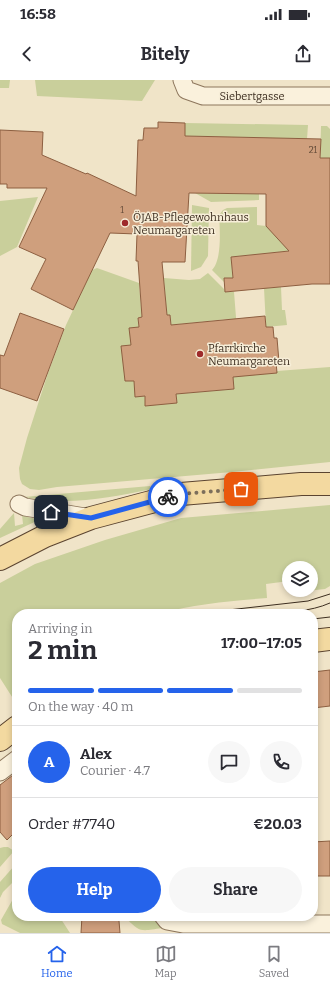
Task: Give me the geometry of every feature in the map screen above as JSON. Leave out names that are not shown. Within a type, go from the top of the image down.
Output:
[{"type":"main road","points":[[0,559],[45,536],[91,518],[181,494],[301,484],[330,484]]},
{"type":"main road","points":[[318,640],[330,639]]},
{"type":"street","name":"Siebertgasse","points":[[182,80],[186,90],[203,96],[330,96]]},
{"type":"street","points":[[19,504],[25,508],[91,518]]},
{"type":"street","points":[[0,772],[12,763]]},
{"type":"street","points":[[167,921],[210,929],[330,924]]},
{"type":"green space","points":[[0,80],[10,80],[9,88],[0,88]]},
{"type":"green space","points":[[35,80],[155,80],[142,101],[37,96]]},
{"type":"green space","points":[[185,123],[308,125],[307,139],[185,136]]},
{"type":"green space","points":[[321,126],[327,126],[330,129],[330,158],[320,158]]},
{"type":"green space","points":[[195,193],[259,194],[259,200],[211,202]]},
{"type":"green space","points":[[38,197],[17,247],[0,256],[0,201]]},
{"type":"green space","points":[[192,205],[209,208],[208,256],[201,267],[191,271]]},
{"type":"green space","points":[[257,207],[257,225],[266,226],[268,228],[311,229],[308,249],[231,257],[233,278],[224,278],[224,282],[212,270],[219,252],[219,215],[227,208]]},
{"type":"green space","points":[[97,268],[139,283],[142,317],[138,318],[146,406],[177,402],[176,394],[234,389],[233,377],[277,371],[330,367],[330,462],[57,487],[39,490],[30,489],[22,484],[19,468],[48,373],[66,325],[92,270]]},
{"type":"green space","points":[[208,273],[225,290],[225,292],[234,292],[237,330],[228,319],[171,325],[170,315],[167,315],[164,281],[139,283],[139,276],[189,280],[200,279]]},
{"type":"green space","points":[[281,287],[282,310],[285,310],[287,325],[266,327],[264,288]]},
{"type":"green space","points":[[150,486],[152,489],[88,500],[57,501],[24,497]]},
{"type":"green space","points":[[330,505],[330,586],[325,589],[318,590],[318,561],[282,561],[282,582],[266,584],[267,598],[199,605],[181,609],[12,609],[12,697],[0,678],[0,583],[35,564],[105,540],[181,518]]},
{"type":"green space","points":[[14,513],[15,526],[23,524],[22,515],[41,519],[0,538],[0,529]]},
{"type":"green space","points":[[8,847],[12,850],[12,853],[0,867],[0,848]]},
{"type":"green space","points":[[12,868],[12,883],[3,892],[0,898],[0,882]]},
{"type":"green space","points":[[12,901],[12,921],[62,921],[70,933],[20,933],[2,924],[1,920]]},
{"type":"green space","points":[[129,921],[155,921],[164,926],[162,928],[142,930]]},
{"type":"building","points":[[158,122],[185,123],[185,136],[321,139],[320,158],[330,158],[330,284],[312,284],[225,292],[224,278],[233,278],[231,257],[289,251],[266,226],[266,194],[189,193],[185,262],[162,262],[167,315],[170,315],[171,325],[265,316],[266,327],[273,327],[274,338],[277,338],[279,362],[276,362],[277,373],[233,377],[234,389],[176,394],[177,403],[145,406],[145,396],[135,397],[134,381],[125,381],[121,346],[131,345],[129,328],[139,327],[138,318],[142,317],[138,261],[136,261],[137,234],[110,233],[73,310],[31,289],[46,259],[19,247],[47,188],[7,188],[7,184],[0,184],[0,130],[43,132],[42,155],[86,174],[87,173],[136,196],[138,140],[143,140],[144,128],[158,128]]},
{"type":"building","points":[[20,313],[64,329],[37,401],[0,388],[0,355],[4,356]]},
{"type":"building","points":[[330,670],[330,706],[318,707],[318,671]]},
{"type":"building","points":[[12,776],[12,835],[7,840],[0,832],[0,785]]},
{"type":"building","points":[[330,841],[330,876],[318,876],[318,842]]},
{"type":"building","points":[[82,921],[119,921],[120,933],[81,933]]},
{"type":"tram line","points":[[237,609],[308,601],[330,594]]},
{"type":"tram line","points":[[310,609],[330,603]]},
{"type":"tram line","points":[[318,618],[330,617]]},
{"type":"way so far","points":[[168,497],[181,494],[241,489]]},
{"type":"place","name":"ÖJAB-Pflegewohnhaus Neumargareten","points":[[125,223]]},
{"type":"place","name":"Pfarrkirche Neumargareten","points":[[200,354]]},
{"type":"route","points":[[51,512],[91,518],[168,497]]}]
